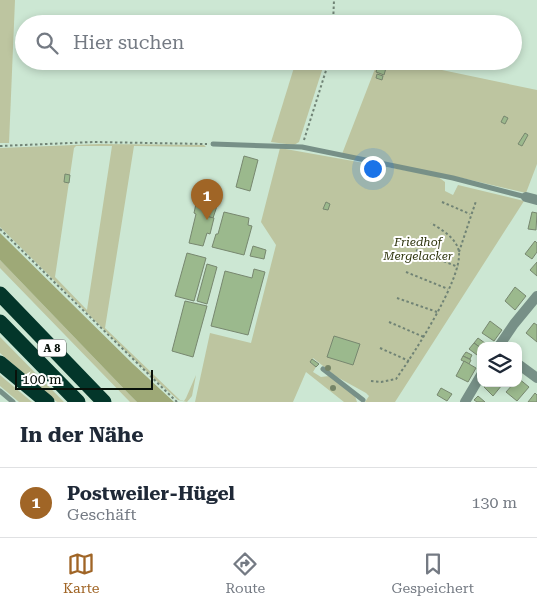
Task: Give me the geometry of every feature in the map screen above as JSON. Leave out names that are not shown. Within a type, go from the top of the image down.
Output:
[{"type":"highway","name":"A 8","points":[[0,294],[104,402]]},
{"type":"highway","name":"A 8","points":[[0,322],[78,402]]},
{"type":"highway","points":[[0,363],[47,402]]},
{"type":"street","points":[[526,197],[537,200]]},
{"type":"street","points":[[502,342],[537,296]]},
{"type":"street","points":[[522,367],[537,378]]},
{"type":"street","points":[[465,402],[477,382]]},
{"type":"lane","points":[[213,144],[302,147],[453,178],[526,197]]},
{"type":"lane","points":[[323,369],[363,401],[366,394]]},
{"type":"lane","points":[[0,391],[13,402]]},
{"type":"path","points":[[333,15],[334,0]]},
{"type":"path","points":[[302,147],[326,70]]},
{"type":"path","points":[[0,146],[93,142],[213,144]]},
{"type":"path","points":[[371,381],[381,382],[396,379],[424,337],[458,267],[459,252],[476,201]]},
{"type":"path","points":[[442,202],[471,214]]},
{"type":"path","points":[[432,223],[448,235],[455,243],[459,252]]},
{"type":"path","points":[[0,229],[178,402]]},
{"type":"path","points":[[416,250],[458,267]]},
{"type":"path","points":[[406,272],[448,290]]},
{"type":"path","points":[[398,298],[437,312]]},
{"type":"path","points":[[389,322],[424,337]]},
{"type":"path","points":[[380,348],[409,361]]},
{"type":"green space","points":[[0,0],[15,0],[9,143],[0,143]]},
{"type":"green space","points":[[293,70],[322,70],[299,142],[294,145],[271,142]]},
{"type":"green space","points":[[375,70],[442,70],[537,90],[537,164],[526,193],[342,154]]},
{"type":"green space","points":[[99,144],[204,145],[206,147],[134,146],[105,328],[180,400],[184,401],[186,398],[196,375],[192,396],[187,402],[178,400],[151,376],[0,227],[0,148]],"holes":[[[76,146],[112,146],[87,310],[55,277],[74,148]]]},
{"type":"green space","name":"Friedhof Mergelacker","points":[[280,148],[437,176],[445,182],[445,191],[453,195],[458,185],[524,201],[395,402],[365,402],[369,396],[366,393],[337,377],[313,358],[310,362],[316,367],[313,372],[321,377],[329,376],[355,396],[357,402],[344,402],[306,372],[293,402],[195,402],[210,333],[251,343],[276,245],[261,222]]},
{"type":"green space","points":[[0,233],[174,402],[137,402],[0,260]]},
{"type":"green space","points":[[0,260],[137,402],[130,402],[0,268]]},
{"type":"green space","points":[[0,337],[64,402],[57,402],[0,353]]},
{"type":"green space","points":[[0,375],[32,402],[19,402],[0,386]]},
{"type":"building","points":[[377,70],[385,70],[384,75],[376,72]]},
{"type":"building","points":[[377,74],[383,76],[382,80],[376,78]]},
{"type":"building","points":[[504,116],[508,118],[505,124],[501,122]]},
{"type":"building","points":[[525,133],[528,135],[522,146],[518,144]]},
{"type":"building","points":[[244,156],[258,160],[250,191],[236,187]]},
{"type":"building","points":[[65,174],[70,175],[69,183],[64,182]]},
{"type":"building","points":[[209,197],[219,200],[213,218],[205,216]]},
{"type":"building","points":[[197,199],[208,202],[205,216],[214,218],[210,234],[207,233],[203,246],[189,243],[196,214],[194,213]]},
{"type":"building","points":[[326,202],[330,204],[328,210],[323,209]]},
{"type":"building","points":[[224,212],[249,218],[248,225],[252,226],[244,255],[212,247]]},
{"type":"building","points":[[532,212],[537,213],[536,230],[528,229]]},
{"type":"building","points":[[535,241],[537,243],[537,252],[532,259],[525,254]]},
{"type":"building","points":[[253,246],[266,250],[264,259],[250,256]]},
{"type":"building","points":[[187,253],[206,258],[194,301],[175,296]]},
{"type":"building","points":[[537,262],[537,276],[530,270]]},
{"type":"building","points":[[207,264],[217,267],[207,304],[197,301]]},
{"type":"building","points":[[254,269],[265,272],[248,335],[211,326],[225,271],[252,278]]},
{"type":"building","points":[[515,287],[526,296],[515,310],[505,301]]},
{"type":"building","points":[[185,301],[207,306],[193,357],[172,351]]},
{"type":"building","points":[[490,321],[502,330],[494,341],[482,333]]},
{"type":"building","points":[[534,323],[537,325],[537,342],[526,333]]},
{"type":"building","points":[[334,336],[360,344],[353,365],[327,357]]},
{"type":"building","points":[[478,338],[484,342],[477,342],[477,345],[474,343]]},
{"type":"building","points":[[474,343],[477,345],[477,355],[469,349]]},
{"type":"building","points":[[466,352],[472,355],[470,359],[463,356]]},
{"type":"building","points":[[463,356],[471,360],[469,364],[461,360]]},
{"type":"building","points":[[312,359],[319,364],[316,367],[310,362]]},
{"type":"building","points":[[464,361],[476,368],[468,382],[456,376]]},
{"type":"building","points":[[522,381],[529,387],[517,401],[506,392],[510,387],[522,387]]},
{"type":"building","points":[[484,387],[500,387],[493,396]]},
{"type":"building","points":[[441,388],[452,394],[447,401],[437,395]]},
{"type":"building","points":[[535,393],[537,395],[537,402],[528,402]]},
{"type":"building","points":[[478,396],[485,402],[474,400]]},
{"type":"place","name":"Postweiler-Hügel","points":[[207,220]]}]
